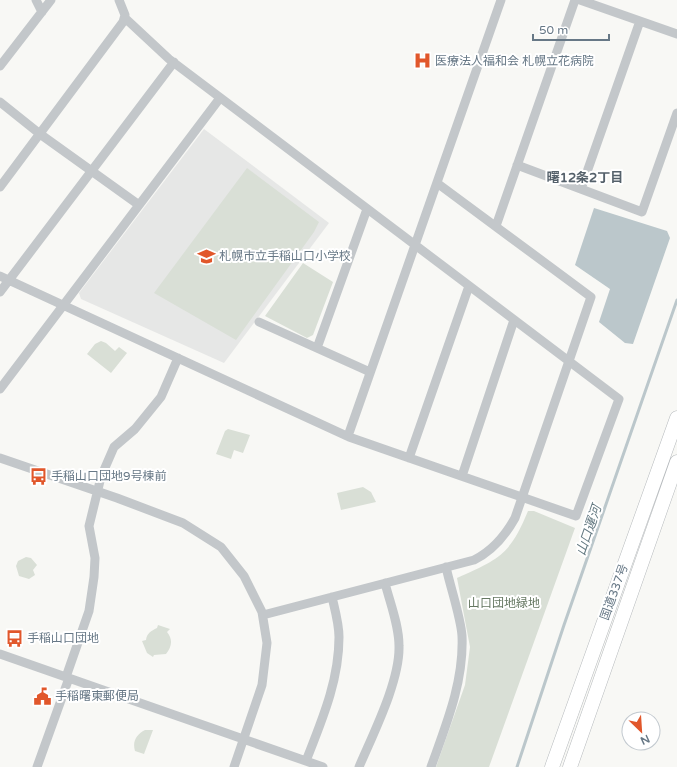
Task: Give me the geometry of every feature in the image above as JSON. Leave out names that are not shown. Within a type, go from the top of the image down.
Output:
[{"type":"highway","name":"国道337号","points":[[552,767],[677,418]]},
{"type":"highway","name":"国道337号","points":[[570,767],[677,462]]},
{"type":"street","points":[[36,0],[42,12]]},
{"type":"street","points":[[0,66],[51,0]]},
{"type":"street","points":[[0,276],[348,436],[576,516],[619,399],[174,62],[125,18],[119,0]]},
{"type":"street","points":[[348,436],[501,0]]},
{"type":"street","points":[[496,226],[575,0]]},
{"type":"street","points":[[580,0],[677,34]]},
{"type":"street","points":[[0,187],[125,18]]},
{"type":"street","points":[[581,189],[640,21]]},
{"type":"street","points":[[0,292],[174,62]]},
{"type":"street","points":[[0,389],[220,98]]},
{"type":"street","points":[[0,102],[40,134],[138,206]]},
{"type":"street","points":[[517,165],[642,212],[677,113]]},
{"type":"street","points":[[263,615],[474,560],[485,554],[507,532],[515,518],[570,362],[591,297],[437,183]]},
{"type":"street","points":[[317,348],[367,209]]},
{"type":"street","points":[[409,458],[469,286]]},
{"type":"street","points":[[462,476],[514,320]]},
{"type":"street","points":[[259,322],[370,372]]},
{"type":"street","points":[[37,767],[89,611],[95,558],[88,526],[101,477],[114,447],[135,429],[161,397],[178,358]]},
{"type":"street","points":[[0,458],[184,523],[222,547],[244,576],[263,615],[267,643],[262,685],[234,767]]},
{"type":"street","points":[[431,767],[451,711],[461,671],[462,635],[446,567]]},
{"type":"street","points":[[359,767],[390,690],[397,667],[400,646],[385,583]]},
{"type":"street","points":[[306,761],[330,700],[338,663],[339,635],[332,597]]},
{"type":"street","points":[[0,654],[323,767]]},
{"type":"shaded area","name":"札幌市立手稲山口小学校","points":[[204,129],[329,223],[224,363],[81,299],[79,293]]},
{"type":"shaded area","points":[[594,208],[667,231],[670,238],[633,344],[625,343],[599,322],[610,289],[575,265]]},
{"type":"green space","points":[[247,168],[319,222],[314,232],[236,340],[154,293]]},
{"type":"green space","points":[[303,263],[333,282],[313,335],[307,338],[265,316]]},
{"type":"green space","points":[[101,341],[106,343],[115,351],[119,347],[127,353],[111,373],[87,354],[95,344]]},
{"type":"green space","points":[[228,429],[250,435],[243,453],[234,450],[231,459],[216,454],[225,431]]},
{"type":"green space","points":[[363,487],[371,492],[376,502],[341,510],[337,493]]},
{"type":"green space","name":"山口団地緑地","points":[[528,511],[534,511],[575,528],[489,767],[436,767],[465,685],[470,647],[457,578],[483,566],[502,554],[509,547],[522,526]]},
{"type":"green space","points":[[26,557],[31,558],[37,565],[33,570],[35,575],[29,579],[19,576],[16,566],[18,561]]},
{"type":"green space","points":[[158,625],[170,629],[167,632],[171,643],[170,649],[166,654],[154,655],[153,657],[147,653],[142,641],[146,640],[148,634],[157,628]]},
{"type":"green space","points":[[145,730],[153,730],[144,754],[135,751],[134,744],[138,736]]},
{"type":"waterway","name":"山口運河","points":[[517,767],[564,625],[677,300]]},
{"type":"place","name":"医療法人福和会 札幌立花病院","points":[[422,61]]},
{"type":"place","name":"札幌市立手稲山口小学校","points":[[206,256]]},
{"type":"place","name":"手稲山口団地9号棟前","points":[[38,476]]},
{"type":"place","name":"手稲山口団地","points":[[14,638]]},
{"type":"place","name":"手稲曙東郵便局","points":[[42,696]]},
{"type":"district","name":"曙12条2丁目","points":[[585,177]]}]
